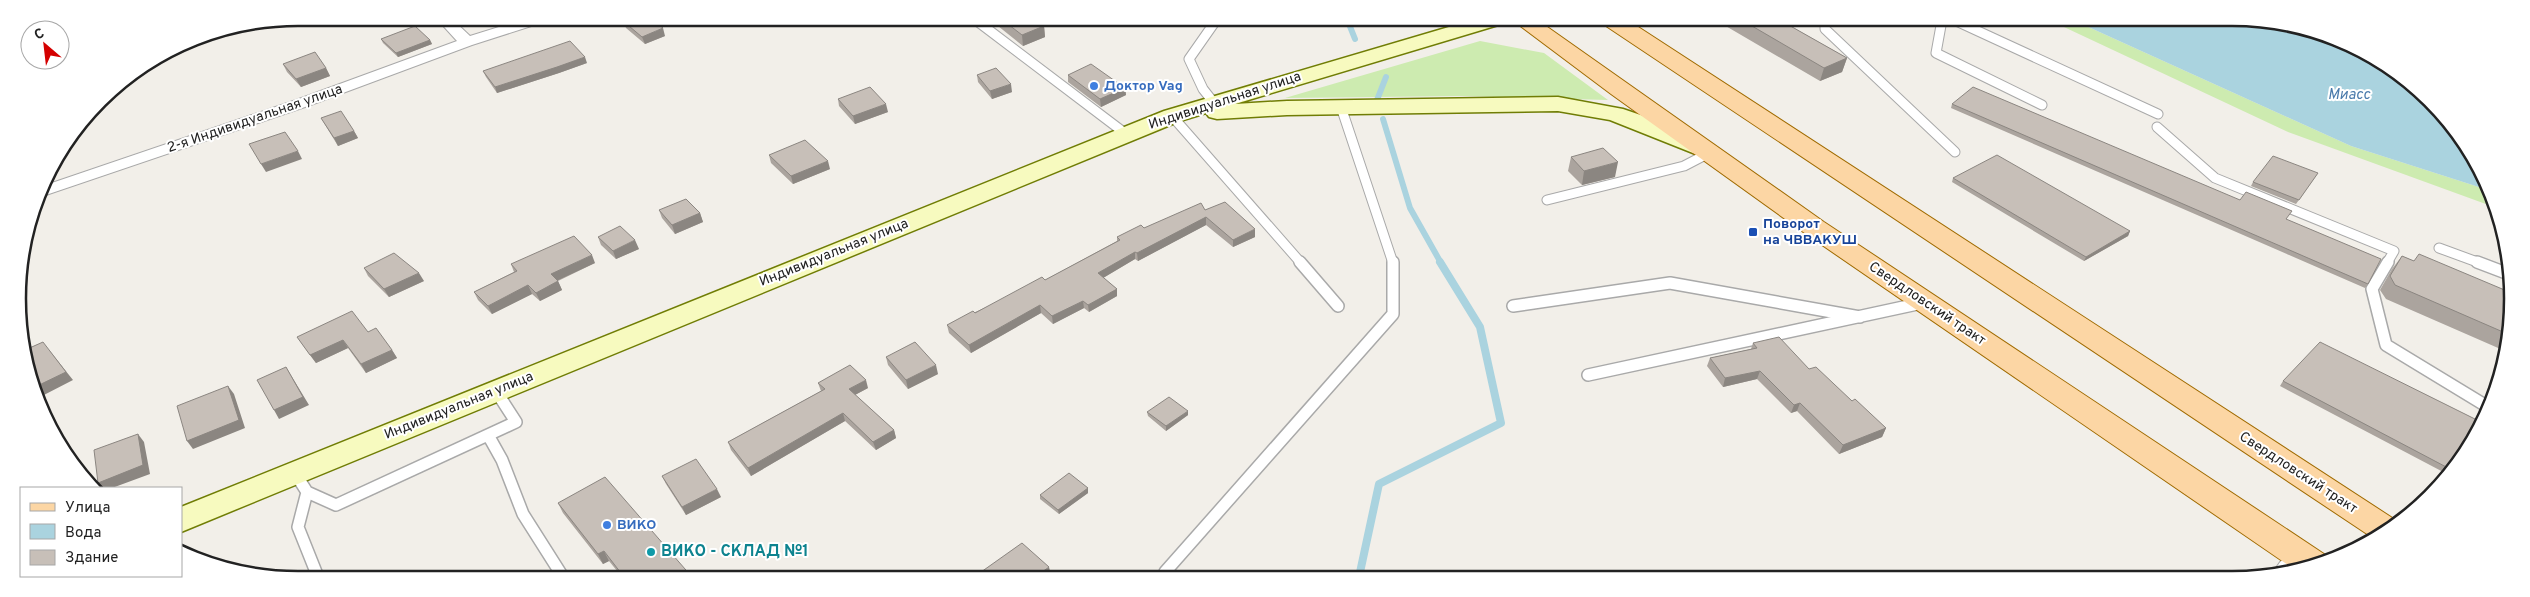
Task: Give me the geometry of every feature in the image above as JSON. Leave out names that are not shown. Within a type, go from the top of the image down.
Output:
[{"type":"main road","name":"Индивидуальная улица","points":[[182,520],[301,483],[496,390],[1172,116],[1474,26]]},
{"type":"main road","name":"Свердловский тракт","points":[[1532,26],[1709,153],[2298,562]]},
{"type":"main road","name":"Свердловский тракт","points":[[1622,26],[2380,527]]},
{"type":"main road","points":[[1172,116],[1341,107],[1558,104],[1584,107],[1615,114],[1650,126],[1709,153]]},
{"type":"street","points":[[451,26],[467,42]]},
{"type":"street","name":"2-я Индивидуальная улица","points":[[49,190],[302,103],[467,42],[517,26]]},
{"type":"lane","points":[[984,26],[1126,134]]},
{"type":"lane","points":[[1212,26],[1189,59],[1203,88],[1214,103]]},
{"type":"lane","points":[[1825,26],[1825,29],[1956,152]]},
{"type":"lane","points":[[1941,26],[1936,54],[2042,104]]},
{"type":"lane","points":[[1967,26],[2158,114]]},
{"type":"lane","points":[[1166,571],[1330,388],[1393,314],[1393,261],[1341,107]]},
{"type":"lane","points":[[1172,116],[1338,306]]},
{"type":"lane","points":[[2157,127],[2215,178],[2394,251],[2372,289],[2386,345],[2483,404]]},
{"type":"lane","points":[[1547,200],[1684,166],[1709,153]]},
{"type":"lane","points":[[2439,248],[2502,271]]},
{"type":"lane","points":[[1513,306],[1670,283],[1860,317]]},
{"type":"lane","points":[[1588,375],[1925,303]]},
{"type":"lane","points":[[316,571],[298,526],[301,483],[336,505],[516,422],[496,390]]},
{"type":"lane","points":[[488,435],[502,460],[523,514],[559,571]]},
{"type":"green space","points":[[2062,26],[2086,26],[2351,146],[2480,187],[2487,204],[2288,132]]},
{"type":"green space","points":[[1480,41],[1544,53],[1608,100],[1462,96],[1285,98]]},
{"type":"water","name":"Миасс","points":[[2086,26],[2249,27],[2285,31],[2336,47],[2383,72],[2424,106],[2458,147],[2480,187],[2351,146]]},
{"type":"building","points":[[415,26],[430,40],[396,53],[381,39]]},
{"type":"building","points":[[629,26],[660,26],[663,28],[642,37]]},
{"type":"building","points":[[1010,26],[1044,26],[1022,35]]},
{"type":"building","points":[[1752,26],[1790,26],[1847,58],[1824,68]]},
{"type":"building","points":[[570,41],[585,57],[495,87],[483,71]]},
{"type":"building","points":[[315,52],[326,68],[296,79],[283,64]]},
{"type":"building","points":[[1091,64],[1125,88],[1100,99],[1068,75]]},
{"type":"building","points":[[996,68],[1011,84],[990,91],[977,75]]},
{"type":"building","points":[[870,87],[886,104],[853,116],[838,99]]},
{"type":"building","points":[[1973,87],[2240,200],[2246,192],[2292,211],[2286,219],[2381,259],[2368,284],[1952,104]]},
{"type":"building","points":[[341,111],[354,131],[334,138],[321,118]]},
{"type":"building","points":[[285,132],[298,151],[261,164],[249,144]]},
{"type":"building","points":[[805,140],[828,161],[791,176],[769,155]]},
{"type":"building","points":[[1603,148],[1618,162],[1584,171],[1571,157]]},
{"type":"building","points":[[1997,155],[2130,231],[2086,257],[1953,178]]},
{"type":"building","points":[[2273,156],[2318,173],[2299,200],[2253,182]]},
{"type":"building","points":[[686,199],[700,213],[672,225],[659,210]]},
{"type":"building","points":[[1225,202],[1255,229],[1233,240],[1206,217],[1137,253],[1135,252],[1098,273],[1117,289],[1088,305],[1083,301],[1052,316],[1040,305],[969,345],[947,325],[973,311],[975,313],[1042,277],[1045,280],[1120,240],[1117,237],[1141,225],[1144,228],[1201,203],[1205,210]]},
{"type":"building","points":[[620,226],[635,240],[613,251],[598,237]]},
{"type":"building","points":[[574,236],[592,255],[551,274],[558,281],[536,293],[528,285],[488,306],[474,292],[517,271],[511,264]]},
{"type":"building","points":[[394,253],[419,273],[384,289],[364,268]]},
{"type":"building","points":[[2419,254],[2504,290],[2501,331],[2395,285],[2390,276],[2402,256],[2414,261]]},
{"type":"building","points":[[352,311],[368,332],[376,328],[392,350],[361,364],[343,340],[310,355],[297,337]]},
{"type":"building","points":[[1779,337],[1809,369],[1816,367],[1852,401],[1855,399],[1886,428],[1843,445],[1800,403],[1794,405],[1760,371],[1725,378],[1710,358],[1757,348],[1753,343]]},
{"type":"building","points":[[43,342],[66,372],[41,384],[31,348]]},
{"type":"building","points":[[915,342],[936,365],[906,380],[886,357]]},
{"type":"building","points":[[2320,342],[2476,419],[2458,450],[2445,466],[2283,381]]},
{"type":"building","points":[[850,365],[866,380],[849,389],[894,430],[873,442],[843,413],[748,468],[728,442],[825,389],[818,383]]},
{"type":"building","points":[[286,367],[303,397],[274,410],[257,380]]},
{"type":"building","points":[[228,386],[239,420],[187,441],[177,406]]},
{"type":"building","points":[[1169,397],[1188,411],[1166,426],[1147,412]]},
{"type":"building","points":[[138,434],[143,465],[98,483],[94,450]]},
{"type":"building","points":[[696,459],[717,489],[682,507],[662,476]]},
{"type":"building","points":[[1069,473],[1088,488],[1058,510],[1040,495]]},
{"type":"building","points":[[605,477],[687,571],[619,571],[604,551],[598,554],[558,503]]},
{"type":"building","points":[[1022,543],[1049,567],[1043,571],[982,571]]},
{"type":"waterway","points":[[1350,26],[1355,39]]},
{"type":"waterway","points":[[1377,100],[1386,77]]},
{"type":"waterway","points":[[1383,119],[1410,208],[1441,263]]},
{"type":"waterway","points":[[1360,571],[1379,484],[1501,423],[1480,327],[1440,262]]},
{"type":"place","name":"Доктор Vag","points":[[1094,86]]},
{"type":"place","name":"Поворот на ЧВВАКУШ","points":[[1753,232]]},
{"type":"place","name":"ВИКО","points":[[607,525]]},
{"type":"place","name":"ВИКО - СКЛАД №1","points":[[651,552]]}]
